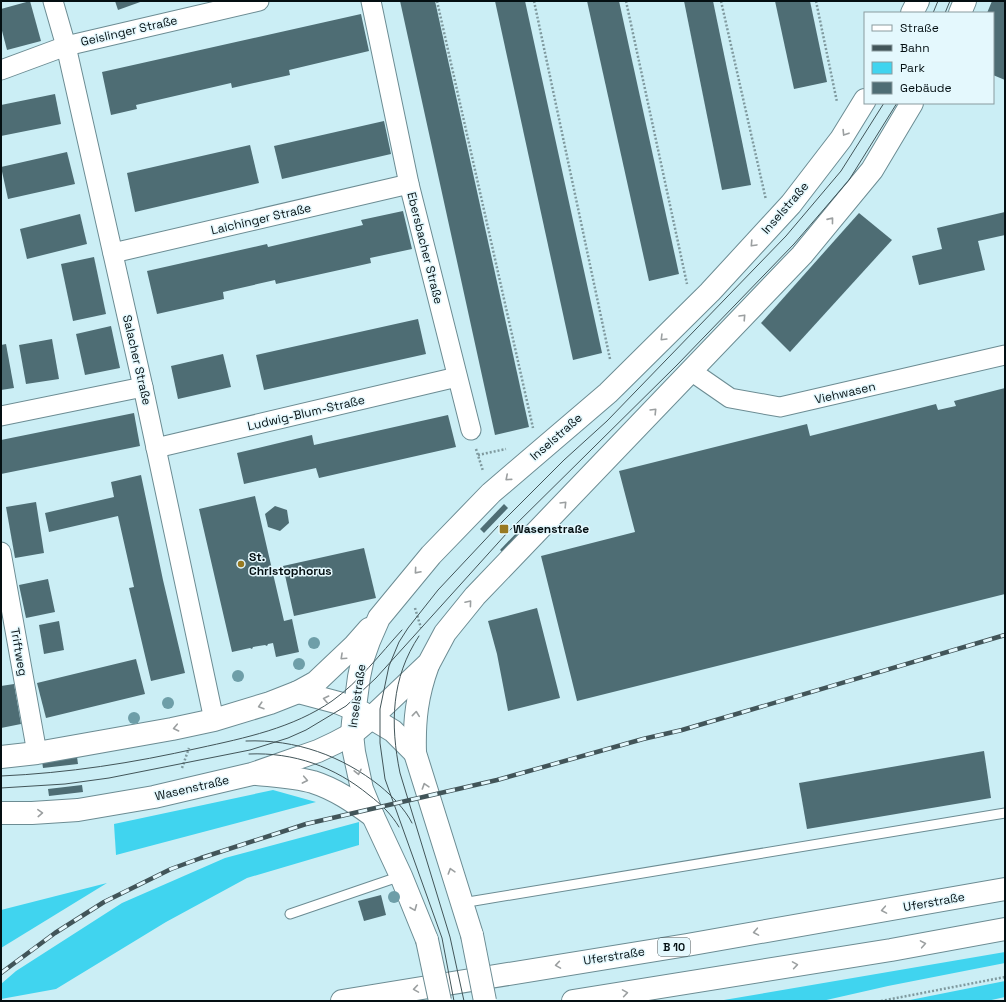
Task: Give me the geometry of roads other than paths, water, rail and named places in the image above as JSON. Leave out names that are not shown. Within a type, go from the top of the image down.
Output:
[{"type":"main road","points":[[912,12],[918,1]]},
{"type":"main road","points":[[960,12],[965,1]]},
{"type":"main road","name":"Inselstraße","points":[[363,713],[363,658],[368,641],[379,618],[431,555],[491,493],[608,393],[710,292],[791,204],[841,139],[864,102]]},
{"type":"main road","points":[[691,372],[802,254],[872,170],[911,104]]},
{"type":"main road","name":"Wasenstraße","points":[[1,813],[32,813],[98,807],[161,795],[252,774],[318,751],[335,744],[352,734],[363,713],[429,663],[445,633],[475,596],[691,372]]},
{"type":"main road","points":[[1,757],[37,753],[172,729],[214,720],[270,703],[298,692],[316,682],[354,646],[379,618]]},
{"type":"main road","points":[[429,663],[421,683],[418,697],[414,730],[414,753],[472,935],[485,1001]]},
{"type":"main road","points":[[298,692],[332,701],[363,713],[393,731],[414,753]]},
{"type":"main road","name":"Inselstraße","points":[[352,734],[354,752],[362,789],[401,876],[427,940],[440,1001]]},
{"type":"main road","name":"Inselstraße","points":[[252,774],[292,778],[324,786],[346,797],[373,816]]},
{"type":"main road","name":"Uferstraße","points":[[342,1001],[687,944],[1005,889]]},
{"type":"main road","points":[[573,1001],[884,951],[1005,929]]},
{"type":"street","name":"Salacher Straße","points":[[53,1],[66,46],[113,253],[214,720]]},
{"type":"street","name":"Geislinger Straße","points":[[1,70],[66,46],[258,1]]},
{"type":"street","name":"Ebersbacher Straße","points":[[371,1],[409,184],[471,430]]},
{"type":"street","name":"Laichinger Straße","points":[[113,253],[409,184]]},
{"type":"street","name":"Viehwasen","points":[[691,372],[730,398],[780,407],[1005,355]]},
{"type":"street","name":"Ludwig-Blum-Straße","points":[[156,448],[457,377]]},
{"type":"street","points":[[1,416],[143,387]]},
{"type":"street","name":"Triftweg","points":[[1,552],[37,753]]},
{"type":"lane","points":[[461,903],[1005,813]]},
{"type":"lane","points":[[290,914],[401,876]]},
{"type":"tram line","points":[[933,12],[938,1]]},
{"type":"tram line","points":[[945,12],[950,1]]},
{"type":"tram line","points":[[454,1001],[442,938],[385,779],[380,743],[380,709],[389,666],[399,642],[408,628],[438,590],[498,526],[564,460],[607,421],[786,236],[841,171],[883,104]]},
{"type":"tram line","points":[[1,788],[65,784],[109,778],[250,750],[288,738],[306,730],[346,706],[376,678],[507,533],[677,365],[794,244],[849,180],[896,104]]},
{"type":"tram line","points":[[1,776],[76,770],[150,758],[251,736],[285,725],[317,710],[342,693],[369,667],[402,630]]},
{"type":"tram line","points":[[419,636],[403,668],[398,685],[394,719],[397,755],[400,773],[450,937],[464,1001]]},
{"type":"tram line","points":[[246,741],[265,741],[300,746],[334,758],[365,775],[380,786],[398,803],[412,823]]},
{"type":"tram line","points":[[249,754],[266,754],[298,759],[328,769],[356,785],[373,798],[390,814],[399,827]]},
{"type":"railway","points":[[1,973],[55,933],[104,902],[171,869],[201,858],[306,824],[497,780],[643,739],[682,730],[1005,635]]},
{"type":"place","name":"Wasenstraße","points":[[504,529]]},
{"type":"place","name":"St. Christophorus","points":[[241,564]]}]
